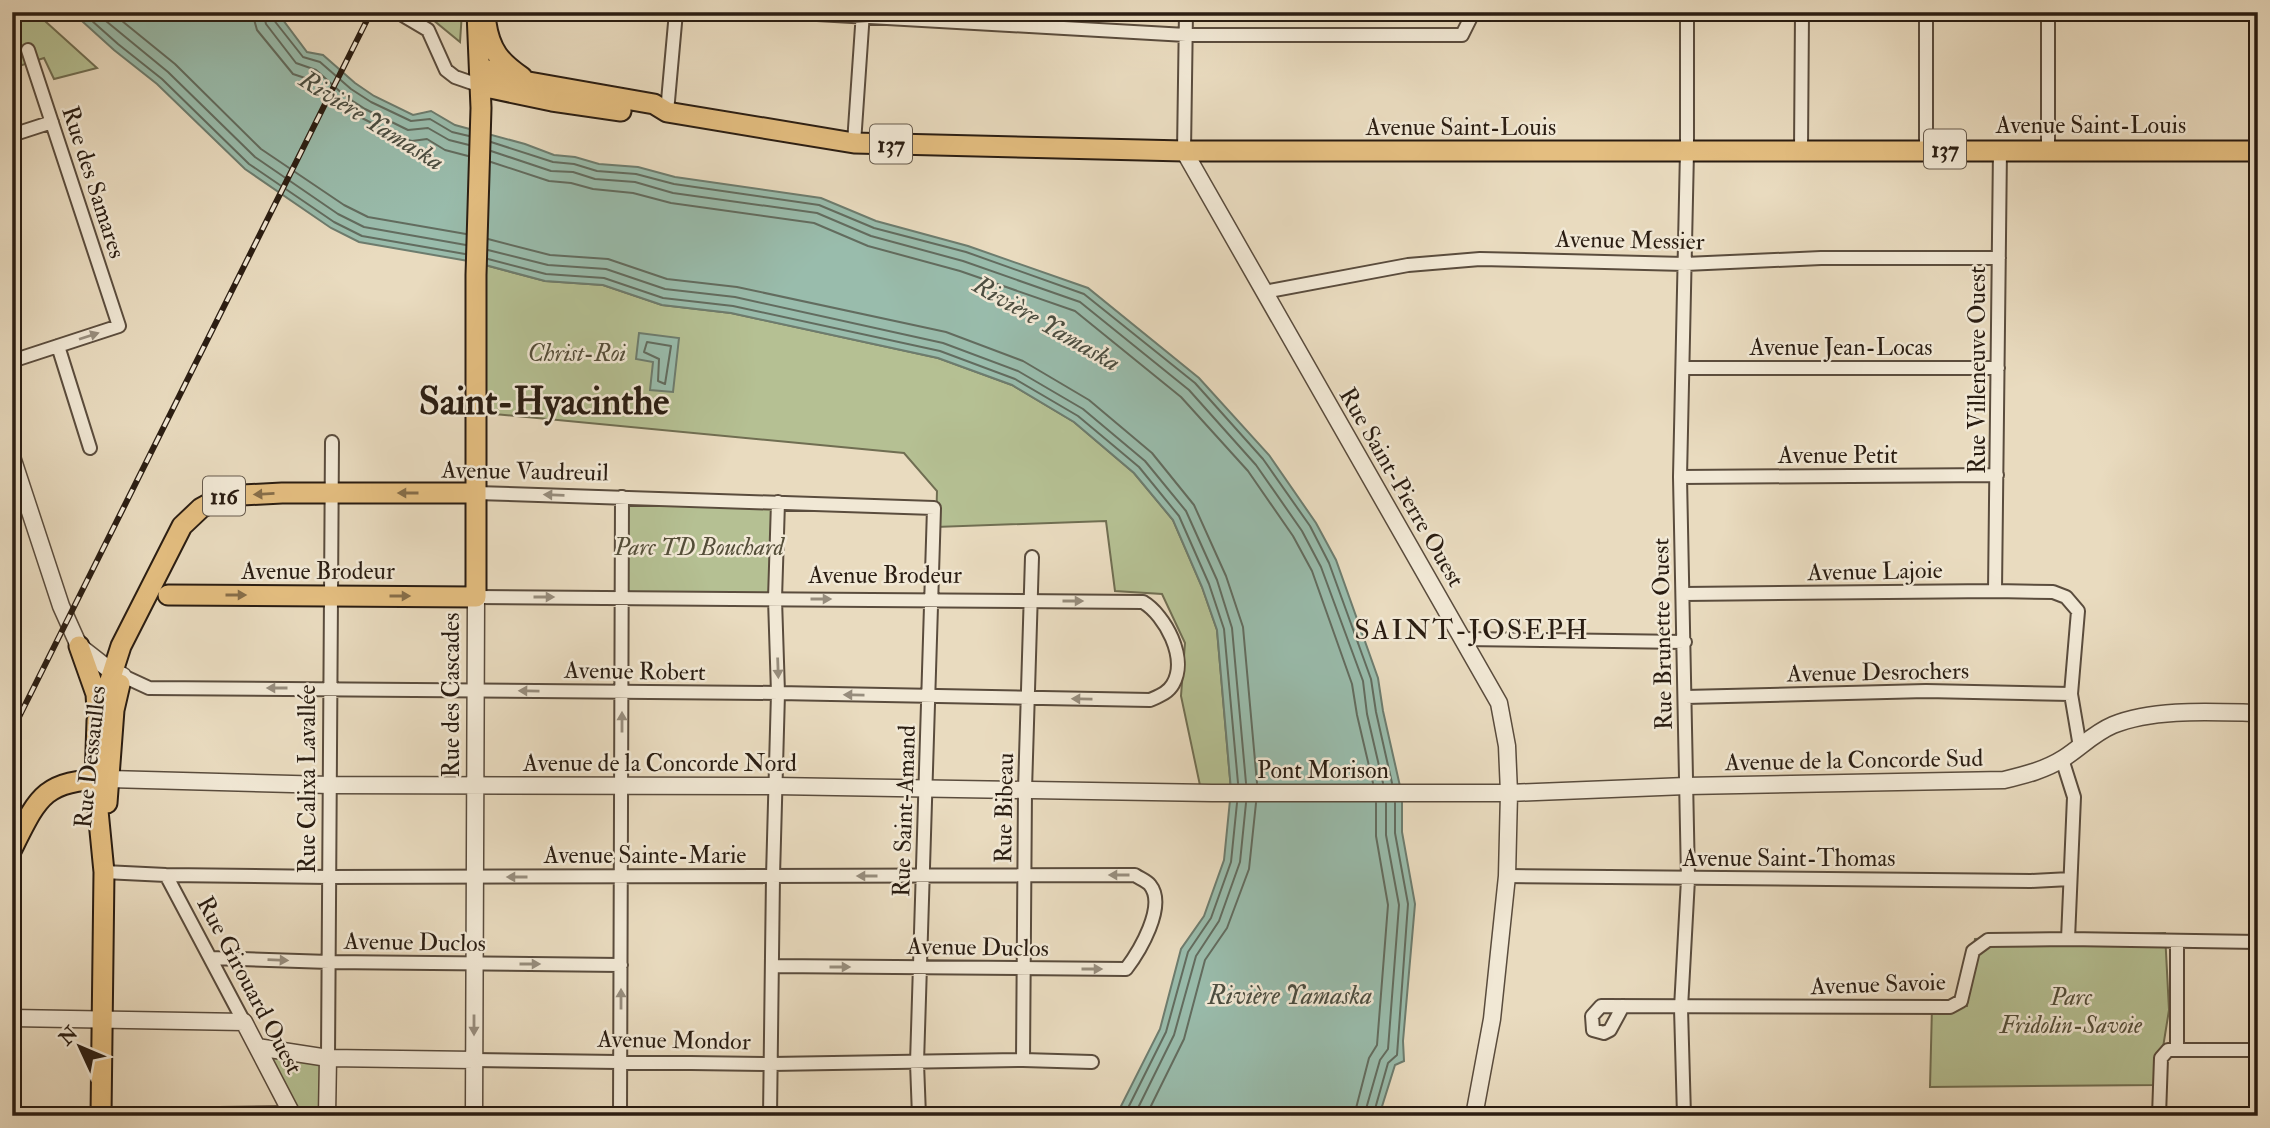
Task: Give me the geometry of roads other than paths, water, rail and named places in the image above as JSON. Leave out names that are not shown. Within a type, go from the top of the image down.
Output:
[{"type":"main road","name":"Rue des Cascades","points":[[476,597],[476,275],[481,116],[477,12]]},
{"type":"main road","points":[[485,12],[489,41],[507,66],[529,82]]},
{"type":"main road","name":"Avenue Saint-Louis","points":[[481,77],[529,82],[654,104],[667,112],[854,143],[1184,152],[1926,149],[2258,151]]},
{"type":"main road","name":"Avenue Saint-Louis","points":[[481,77],[552,101],[654,115],[667,112]]},
{"type":"main road","name":"Avenue Vaudreuil","points":[[157,576],[182,526],[201,508],[223,496],[476,493]]},
{"type":"main road","points":[[157,576],[160,587],[168,594]]},
{"type":"main road","name":"Rue Dessaulles","points":[[100,1116],[103,863],[98,833],[102,779],[114,710],[121,646],[157,576]]},
{"type":"main road","name":"Rue Dessaulles","points":[[102,779],[97,722],[117,674],[154,607],[168,594]]},
{"type":"main road","name":"Avenue Brodeur","points":[[168,594],[476,597]]},
{"type":"main road","points":[[79,646],[96,694],[97,722]]},
{"type":"main road","points":[[12,849],[27,818],[47,793],[71,781],[102,779]]},
{"type":"street","points":[[667,112],[676,12]]},
{"type":"street","points":[[782,12],[1186,35],[1462,35],[1470,19],[1470,12]]},
{"type":"street","points":[[1184,152],[1186,12]]},
{"type":"street","name":"Rue Brunette Ouest","points":[[1684,1116],[1681,1008],[1688,879],[1680,477],[1687,12]]},
{"type":"street","points":[[1801,150],[1802,12]]},
{"type":"street","points":[[1926,12],[1926,149]]},
{"type":"street","points":[[2048,12],[2048,150]]},
{"type":"street","name":"Avenue Saint-Louis","points":[[401,13],[428,30],[446,70],[455,77],[481,77]]},
{"type":"street","points":[[854,143],[862,15]]},
{"type":"street","name":"Rue des Samares","points":[[28,50],[119,326],[58,346]]},
{"type":"street","points":[[12,135],[52,122]]},
{"type":"street","name":"Rue Villeneuve Ouest","points":[[1995,591],[2000,149]]},
{"type":"street","name":"Rue Saint-Pierre Ouest","points":[[1184,152],[1499,704],[1507,746],[1507,876],[1492,1019],[1474,1116]]},
{"type":"street","name":"Avenue Messier","points":[[1264,292],[1408,265],[1480,259],[1685,264],[1821,258],[1999,258]]},
{"type":"street","points":[[12,361],[58,346],[90,448]]},
{"type":"street","name":"Avenue Jean-Locas","points":[[1683,368],[1998,368]]},
{"type":"street","name":"Rue Calixa Lavallée","points":[[327,1116],[332,442]]},
{"type":"street","points":[[12,457],[17,489],[79,646],[117,674]]},
{"type":"street","name":"Avenue Petit","points":[[1680,477],[1997,475]]},
{"type":"street","name":"Avenue Vaudreuil","points":[[476,493],[934,508]]},
{"type":"street","points":[[620,1116],[622,497]]},
{"type":"street","points":[[770,1116],[778,693],[775,599],[778,502]]},
{"type":"street","name":"Rue Saint-Amand","points":[[919,1116],[917,1063],[934,508]]},
{"type":"street","name":"Rue Bibeau","points":[[1023,1060],[1025,790],[1032,557]]},
{"type":"street","name":"Avenue Lajoie","points":[[1683,594],[2053,592],[2066,597],[2078,611],[2071,694]]},
{"type":"street","name":"Avenue Brodeur","points":[[476,597],[1143,602],[1155,609],[1166,624],[1175,650],[1176,673],[1173,684],[1163,694],[1150,699]]},
{"type":"street","name":"Rue des Cascades","points":[[474,1116],[476,597]]},
{"type":"street","points":[[1462,639],[1685,642]]},
{"type":"street","name":"Avenue Robert","points":[[117,674],[149,688],[1150,699]]},
{"type":"street","name":"Avenue Desrochers","points":[[1685,696],[1926,691],[2071,694]]},
{"type":"street","points":[[2071,694],[2080,747]]},
{"type":"street","name":"Avenue de la Concorde Sud","points":[[1435,793],[2004,780],[2037,772],[2062,759],[2094,735],[2116,724],[2146,716],[2258,713]]},
{"type":"street","points":[[2062,759],[2074,797],[2068,939]]},
{"type":"street","name":"Avenue de la Concorde Nord","points":[[102,779],[330,785],[775,786],[1212,793]]},
{"type":"street","name":"Pont Morison","points":[[1212,793],[1435,793]]},
{"type":"street","name":"Avenue Sainte-Marie","points":[[103,863],[166,875],[329,877],[1135,875],[1150,884],[1155,897],[1152,918]]},
{"type":"street","name":"Rue Girouard Ouest","points":[[166,875],[293,1114]]},
{"type":"street","name":"Avenue Saint-Thomas","points":[[1507,876],[2031,881],[2070,879]]},
{"type":"street","name":"Avenue Duclos","points":[[772,966],[1126,969],[1142,948],[1152,918]]},
{"type":"street","name":"Avenue Savoie","points":[[1623,1006],[1950,1007],[1961,1001],[1973,951],[1988,940],[2258,942]]},
{"type":"street","points":[[2177,941],[2178,1049]]},
{"type":"street","name":"Avenue Duclos","points":[[210,958],[621,965]]},
{"type":"street","points":[[12,1018],[244,1022]]},
{"type":"street","name":"Avenue Mondor","points":[[257,1047],[328,1058],[771,1064],[1023,1060],[1092,1062]]},
{"type":"street","points":[[2159,1116],[2161,1058],[2168,1050],[2258,1050]]},
{"type":"street","points":[[70,1116],[293,1114]]},
{"type":"water","name":"Rivière Yamaska","points":[[72,12],[277,12],[307,52],[323,55],[374,96],[413,115],[431,111],[455,125],[525,144],[554,155],[575,157],[599,164],[638,167],[675,177],[821,198],[876,221],[968,246],[1088,288],[1199,378],[1269,455],[1316,523],[1336,560],[1378,678],[1402,795],[1402,832],[1415,904],[1403,1041],[1404,1061],[1395,1065],[1379,1116],[1116,1116],[1160,1029],[1181,949],[1204,916],[1224,860],[1231,790],[1217,630],[1202,587],[1173,520],[1134,473],[1074,422],[1012,385],[938,358],[731,313],[662,305],[603,285],[545,281],[474,262],[359,242],[331,228],[245,169],[157,84]]},
{"type":"water","points":[[639,333],[679,338],[673,392],[650,390],[653,362],[636,359]]},
{"type":"railway","points":[[12,731],[371,12]]},
{"type":"district","name":"Saint-Hyacinthe","points":[[544,401]]},
{"type":"district","name":"SAINT-JOSEPH","points":[[1472,629]]},
{"type":"park label","name":"Christ-Roi","points":[[577,353]]},
{"type":"park label","name":"Parc TD Bouchard","points":[[699,547]]},
{"type":"park label","name":"Parc Fridolin-Savoie","points":[[2071,1011]]}]
